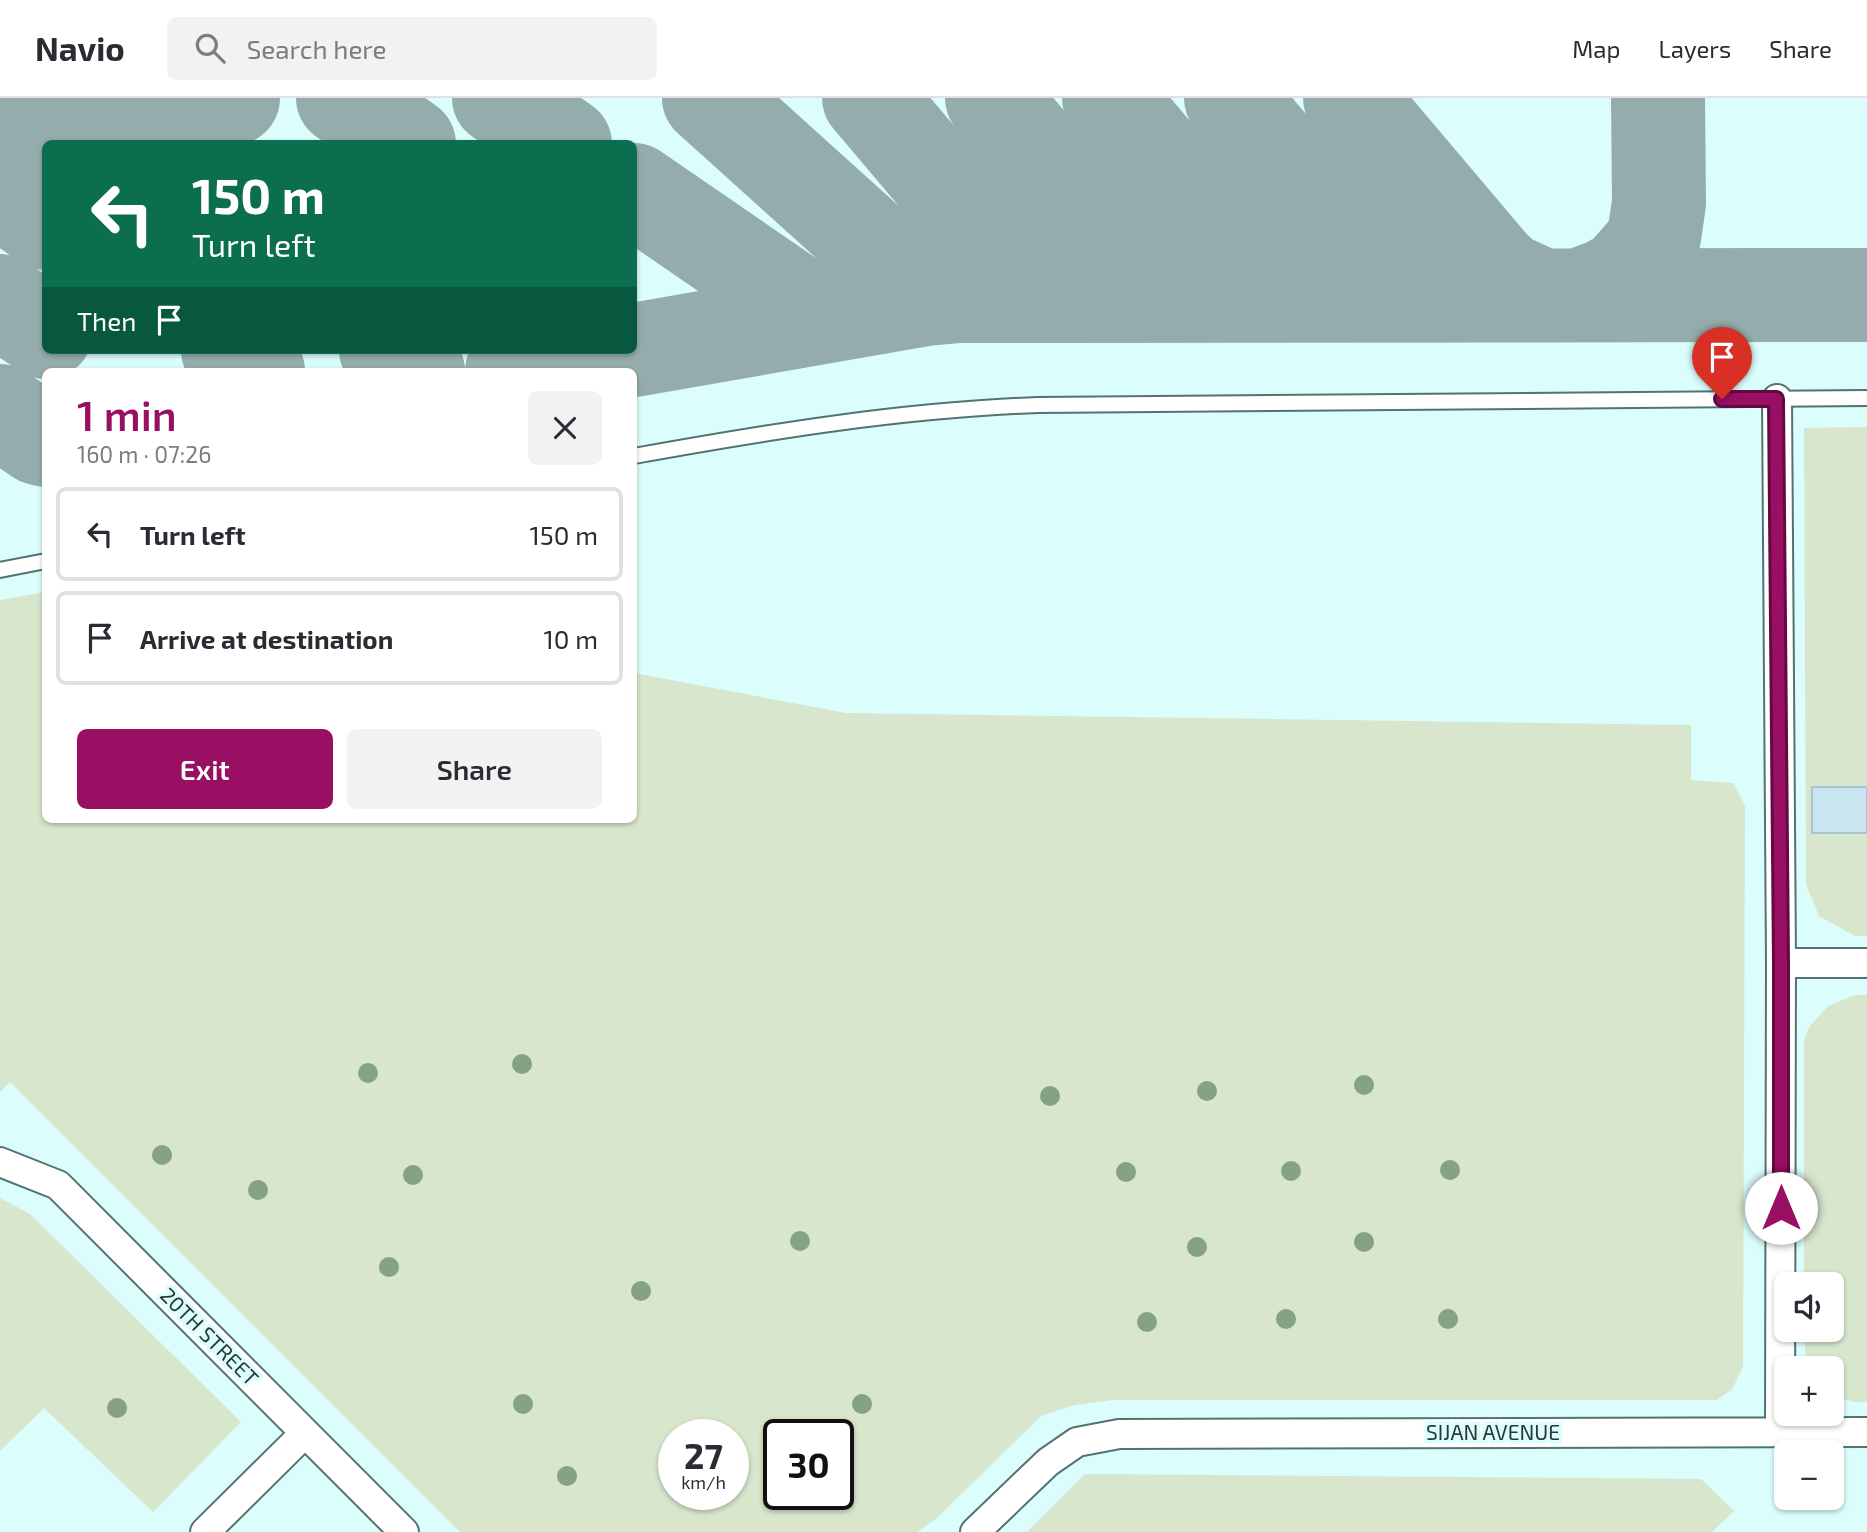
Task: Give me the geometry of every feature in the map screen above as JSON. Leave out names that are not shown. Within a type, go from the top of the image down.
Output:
[{"type":"street","points":[[1776,399],[1781,963],[1780,1432]]},
{"type":"street","points":[[1781,963],[1867,963]]},
{"type":"street","name":"20TH STREET","points":[[0,1162],[58,1185],[404,1532]]},
{"type":"street","name":"SIJAN AVENUE","points":[[975,1532],[1048,1462],[1077,1442],[1119,1434],[1867,1432]]},
{"type":"street","points":[[205,1532],[304,1433]]},
{"type":"lane","points":[[637,455],[862,419],[981,407],[1867,398]]},
{"type":"lane","points":[[0,570],[42,563]]},
{"type":"green space","points":[[1867,427],[1867,787],[1813,787],[1813,833],[1867,833],[1867,936],[1855,936],[1819,916],[1806,884],[1804,428]]},
{"type":"green space","points":[[42,593],[42,823],[637,823],[637,674],[846,713],[1691,725],[1691,780],[1733,783],[1745,806],[1743,1367],[1732,1389],[1717,1400],[1113,1400],[1075,1405],[1041,1416],[937,1518],[917,1532],[460,1532],[10,1082],[0,1092],[0,600]]},
{"type":"green space","points":[[1855,995],[1867,995],[1867,1402],[1844,1399],[1844,1356],[1806,1356],[1805,1342],[1844,1342],[1844,1272],[1804,1272],[1804,1040],[1810,1026],[1828,1006]]},
{"type":"green space","points":[[0,1198],[30,1214],[241,1422],[153,1512],[44,1408],[0,1451]]},
{"type":"green space","points":[[1085,1474],[1701,1479],[1734,1511],[1712,1532],[1027,1532]]},
{"type":"building","points":[[1812,787],[1867,787],[1867,833],[1812,833]]},
{"type":"taxiway","points":[[0,139],[233,98]]},
{"type":"taxiway","points":[[343,98],[403,140]]},
{"type":"taxiway","points":[[499,98],[559,140]]},
{"type":"taxiway","points":[[709,98],[914,283],[952,296]]},
{"type":"taxiway","points":[[869,98],[1017,273],[1060,295]]},
{"type":"taxiway","points":[[992,98],[1149,282],[1172,292],[1190,295]]},
{"type":"taxiway","points":[[1109,98],[1256,272],[1279,286],[1305,295]]},
{"type":"taxiway","points":[[1231,98],[1375,269],[1388,281],[1418,295]]},
{"type":"taxiway","points":[[1350,98],[1493,267],[1506,279],[1541,295]]},
{"type":"taxiway","points":[[1580,295],[1624,275],[1654,237],[1659,203],[1658,98]]},
{"type":"taxiway","points":[[0,191],[42,220]]},
{"type":"taxiway","points":[[637,192],[813,313],[827,316]]},
{"type":"taxiway","points":[[637,349],[926,299],[959,296],[1867,295]]},
{"type":"taxiway","points":[[0,301],[42,329]]},
{"type":"taxiway","points":[[234,354],[254,368]]},
{"type":"taxiway","points":[[392,354],[413,368]]},
{"type":"taxiway","points":[[529,368],[610,354]]},
{"type":"taxiway","points":[[0,411],[42,439]]},
{"type":"route","points":[[1722,399],[1776,399],[1781,1208]]}]
